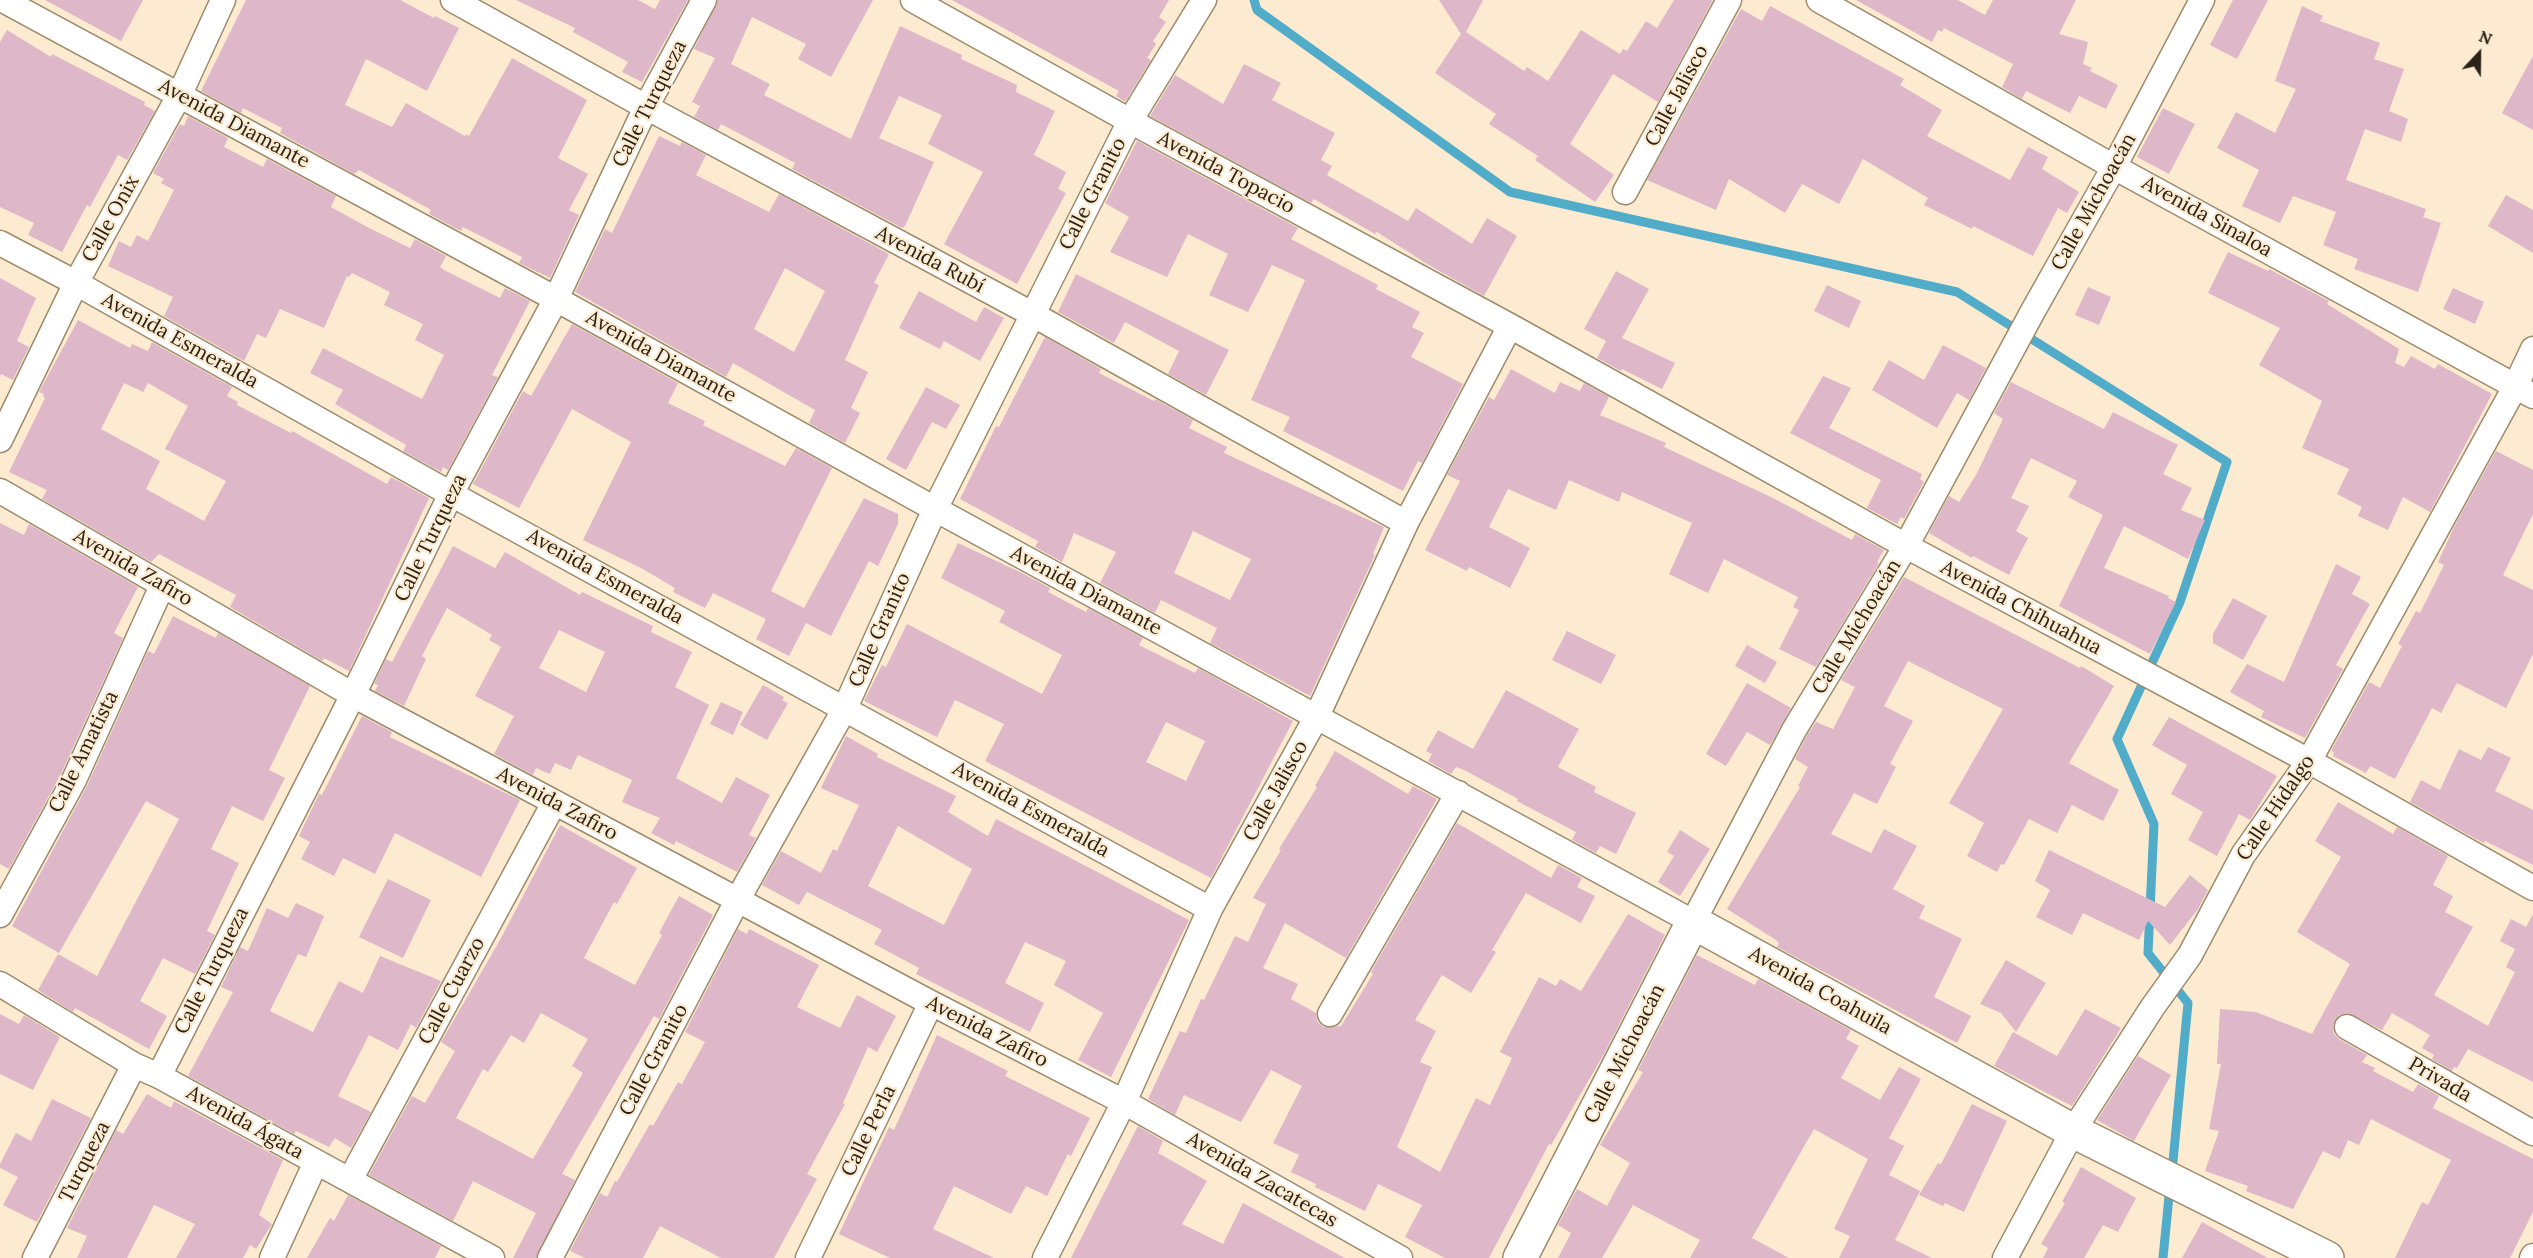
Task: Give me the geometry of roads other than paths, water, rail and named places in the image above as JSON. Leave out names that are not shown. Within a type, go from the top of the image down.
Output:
[{"type":"street","name":"Avenida Diamante","points":[[3,0],[180,94],[934,509],[1317,716]]},
{"type":"street","name":"Calle Onix","points":[[0,440],[76,283],[180,94],[223,0]]},
{"type":"street","name":"Avenida Rubí","points":[[453,0],[646,107],[1032,314],[1406,523]]},
{"type":"street","name":"Calle Turqueza","points":[[159,1076],[353,695],[452,494],[556,299],[646,107],[704,0]]},
{"type":"street","name":"Avenida Topacio","points":[[913,0],[948,8],[1130,121],[1510,326]]},
{"type":"street","name":"Calle Granito","points":[[550,1258],[738,899],[845,708],[934,509],[1130,121],[1204,0]]},
{"type":"street","name":"Calle Jalisco","points":[[1625,192],[1729,0]]},
{"type":"street","name":"Avenida Sinaloa","points":[[1819,0],[2115,167],[2524,391]]},
{"type":"street","name":"Calle Michoacán","points":[[1520,1258],[1794,730],[1906,546],[2033,311],[2115,167],[2202,0]]},
{"type":"street","name":"Avenida Esmeralda","points":[[0,243],[76,283],[452,494],[1210,909]]},
{"type":"street","name":"Calle Jalisco","points":[[1045,1258],[1124,1101],[1210,909],[1317,716],[1406,523],[1510,326]]},
{"type":"street","name":"Avenida Chihuahua","points":[[1510,326],[1906,546],[2308,761],[2533,888]]},
{"type":"street","name":"Calle Hidalgo","points":[[2005,1258],[2073,1131],[2152,1008],[2190,955],[2243,855],[2308,761],[2524,391],[2533,349]]},
{"type":"street","name":"Avenida Zafiro","points":[[0,491],[353,695],[931,1004],[1124,1101]]},
{"type":"street","name":"Calle Amatista","points":[[0,915],[74,780],[162,586]]},
{"type":"street","name":"Avenida Coahuila","points":[[1317,716],[2073,1131],[2327,1258]]},
{"type":"street","points":[[1330,1014],[1458,793]]},
{"type":"street","name":"Calle Cuarzo","points":[[350,1180],[554,803]]},
{"type":"street","name":"Avenida Ágata","points":[[0,984],[134,1065],[159,1076],[492,1258]]},
{"type":"street","name":"Calle Perla","points":[[808,1258],[931,1004]]},
{"type":"street","name":"Privada","points":[[2347,1027],[2533,1133]]},
{"type":"street","name":"Turqueza","points":[[35,1258],[134,1065]]},
{"type":"street","name":"Avenida Zacatecas","points":[[1124,1101],[1400,1258]]},
{"type":"street","points":[[272,1258],[316,1162]]},
{"type":"waterway","points":[[1254,0],[1257,10],[1510,192],[1957,292],[2227,462],[2180,602],[2117,739],[2154,824],[2148,953],[2188,1003],[2172,1172]]},
{"type":"waterway","points":[[2163,1258],[2170,1186]]}]
